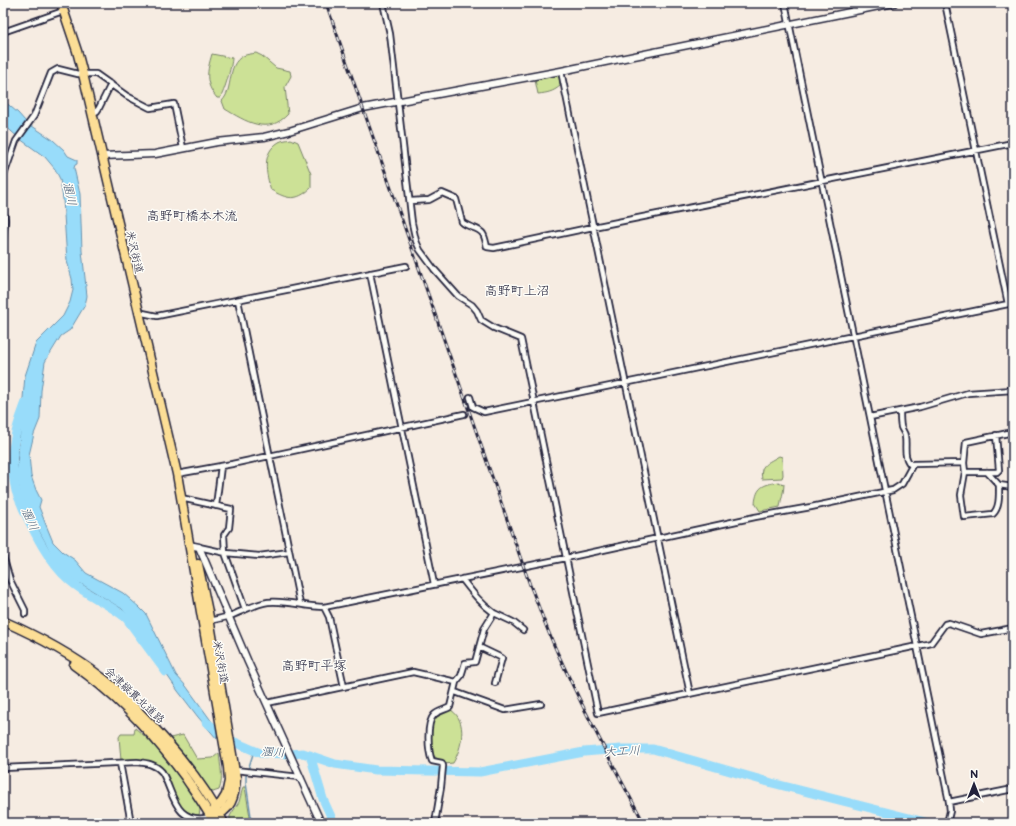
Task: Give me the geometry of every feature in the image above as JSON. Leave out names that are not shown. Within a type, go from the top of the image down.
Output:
[{"type":"highway","name":"米沢街道","points":[[62,7],[83,74],[177,474],[182,507],[194,546],[232,768],[226,795],[215,816]]},
{"type":"highway","name":"会津縦貫北道路","points":[[3,621],[58,648],[112,685],[173,748],[194,774],[210,799],[215,816]]},
{"type":"highway","name":"会津縦貫北道路","points":[[3,625],[55,652],[107,690],[134,715],[155,738],[190,784],[203,804],[215,816]]},
{"type":"highway","points":[[215,816],[224,823]]},
{"type":"street","points":[[383,3],[390,34],[412,223],[416,241],[420,250],[434,269],[458,296],[472,305],[481,320],[494,328],[521,339],[598,713],[931,643],[945,624],[981,634],[1013,628]]},
{"type":"street","points":[[785,3],[852,336],[918,646],[949,802],[950,811],[947,823]]},
{"type":"street","points":[[853,3],[855,11]]},
{"type":"street","points":[[102,156],[155,154],[217,142],[264,137],[289,131],[364,108],[561,71],[894,3]]},
{"type":"street","points":[[470,397],[473,407],[484,412],[1010,304],[975,151],[945,3]]},
{"type":"street","points":[[3,32],[62,7]]},
{"type":"street","points":[[3,178],[5,164],[16,140],[34,116],[52,72],[58,69],[63,69],[71,73],[96,74],[127,96],[150,108],[174,104],[183,148]]},
{"type":"street","points":[[561,71],[690,694]]},
{"type":"street","points":[[92,114],[99,108],[111,84]]},
{"type":"street","points":[[410,201],[429,200],[442,193],[456,199],[462,222],[480,231],[484,235],[487,248],[494,248],[975,151],[1013,142]]},
{"type":"street","points":[[3,205],[5,220],[3,240]]},
{"type":"street","points":[[138,312],[157,316],[406,266]]},
{"type":"street","points":[[370,273],[434,584]]},
{"type":"street","points":[[238,300],[300,604]]},
{"type":"street","points":[[870,417],[920,407],[968,394],[1013,390]]},
{"type":"street","points":[[900,411],[901,426],[905,435],[906,459],[912,466]]},
{"type":"street","points":[[177,474],[269,456],[464,414]]},
{"type":"street","points":[[988,472],[999,485],[999,501],[996,512],[993,514],[965,518],[961,495],[965,472],[964,463],[966,442],[1013,432]]},
{"type":"street","points":[[965,472],[997,472],[999,470],[996,435]]},
{"type":"street","points":[[206,621],[228,617],[260,604],[277,601],[313,607],[324,607],[657,539],[755,517],[893,490],[902,484],[908,476],[913,464],[964,463]]},
{"type":"street","points":[[216,506],[221,466]]},
{"type":"street","points":[[999,485],[1013,487]]},
{"type":"street","points":[[181,498],[231,509],[229,528],[224,535],[225,553],[245,609]]},
{"type":"street","points":[[3,534],[3,556],[10,580],[25,610],[24,614]]},
{"type":"street","points":[[194,546],[225,553],[259,556],[289,552]]},
{"type":"street","points":[[194,546],[228,617],[321,823]]},
{"type":"street","points":[[462,579],[478,600],[494,614],[513,622],[523,630]]},
{"type":"street","points":[[324,607],[329,617],[344,687]]},
{"type":"street","points":[[435,823],[443,766],[442,763],[432,761],[430,755],[429,746],[431,718],[435,714],[450,707],[456,682],[461,676],[465,663],[474,662],[484,629],[494,614]]},
{"type":"street","points":[[479,647],[502,658],[495,683]]},
{"type":"street","points":[[267,703],[413,672],[456,682]]},
{"type":"street","points":[[454,692],[505,710],[541,704]]},
{"type":"street","points":[[120,763],[131,823]]},
{"type":"street","points":[[3,768],[144,763],[158,767],[165,777],[176,808],[182,816],[190,821],[198,822],[215,816]]},
{"type":"street","points":[[232,768],[300,777]]},
{"type":"street","points":[[949,802],[1013,789]]},
{"type":"green space","points":[[256,53],[276,68],[290,71],[291,76],[285,87],[288,114],[280,121],[273,124],[265,125],[248,122],[225,109],[222,101],[228,90],[234,65],[243,56]]},
{"type":"green space","points":[[212,54],[232,58],[228,79],[220,98],[217,98],[208,82],[208,71]]},
{"type":"green space","points":[[559,74],[560,86],[550,92],[538,94],[535,80]]},
{"type":"green space","points":[[291,139],[298,142],[311,174],[311,188],[301,195],[291,198],[271,190],[266,164],[269,152],[273,147],[280,141]]},
{"type":"green space","points":[[779,456],[782,457],[782,478],[762,479],[761,474],[765,464]]},
{"type":"green space","points":[[778,482],[784,484],[780,507],[760,511],[755,503],[757,493],[764,486]]},
{"type":"green space","points":[[451,710],[460,721],[462,735],[461,743],[453,763],[444,764],[434,756],[427,742],[431,720],[440,711]]},
{"type":"green space","points":[[135,728],[162,754],[178,774],[199,805],[199,815],[189,817],[178,805],[166,773],[157,764],[143,760],[121,760],[119,737],[121,734],[134,734]]},
{"type":"green space","points":[[183,735],[197,759],[213,758],[219,753],[221,776],[219,790],[213,792],[208,790],[194,768],[170,738]]},
{"type":"green space","points":[[243,787],[245,787],[251,823],[230,823],[230,816],[239,802]]},
{"type":"water","points":[[3,100],[26,122],[53,140],[68,156],[77,160],[77,164],[74,168],[80,194],[82,251],[87,296],[85,305],[70,330],[61,336],[45,362],[41,391],[40,419],[34,434],[29,455],[31,476],[41,500],[39,507],[53,542],[63,552],[75,560],[86,573],[123,593],[146,614],[176,675],[186,686],[215,726],[217,739],[178,691],[162,668],[151,647],[122,609],[73,579],[54,559],[21,497],[16,475],[25,376],[36,343],[63,316],[70,302],[73,290],[72,279],[67,261],[63,199],[60,179],[55,169],[45,157],[20,139],[3,124]]},
{"type":"waterway","name":"溷川","points":[[26,402],[16,433],[13,471],[17,493],[37,537],[48,556],[61,573],[83,591],[127,619],[166,672]]},
{"type":"waterway","name":"大工川","points":[[206,722],[230,740],[260,753],[303,753],[335,764],[376,770],[480,772],[584,752],[621,749],[653,749],[772,783],[929,823]]},
{"type":"waterway","points":[[252,823],[246,776],[254,751]]},
{"type":"waterway","name":"溷川","points":[[310,755],[323,799],[334,823]]},
{"type":"railway","points":[[326,3],[530,585],[551,639],[569,677],[600,740],[644,823]]},
{"type":"district","name":"高野町橋本木流","points":[[192,215]]},
{"type":"district","name":"高野町上沼","points":[[517,290]]},
{"type":"district","name":"高野町平塚","points":[[314,665]]}]
